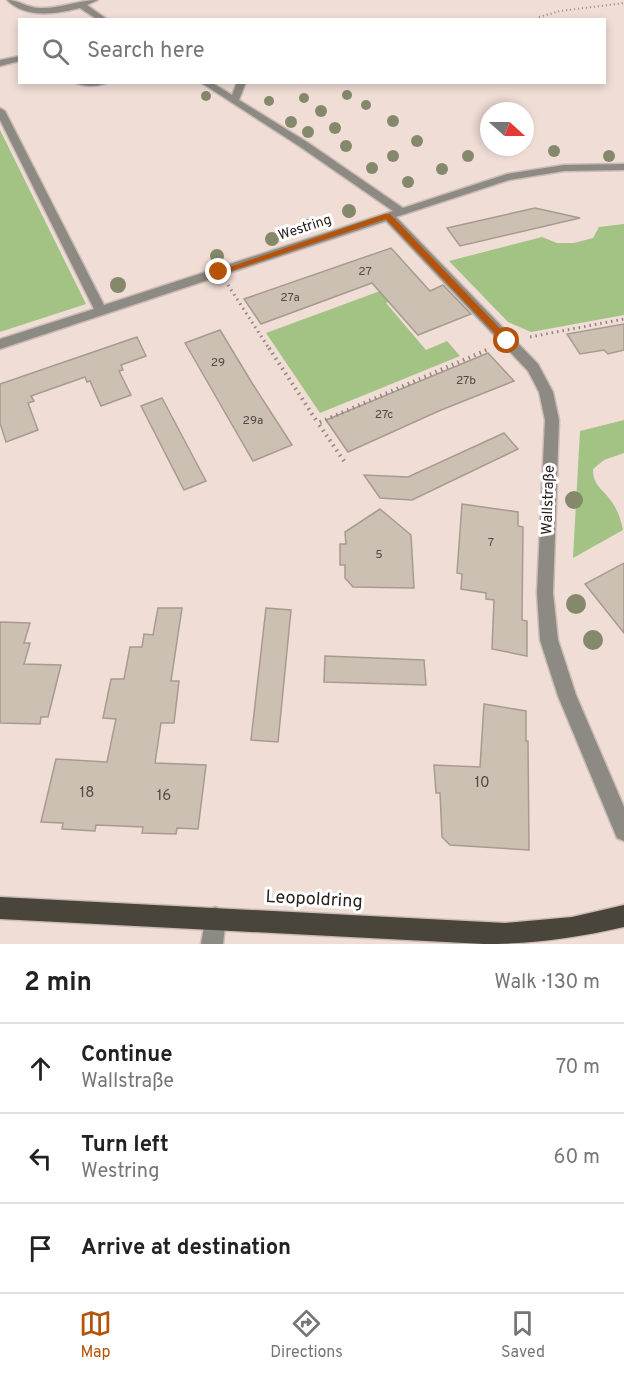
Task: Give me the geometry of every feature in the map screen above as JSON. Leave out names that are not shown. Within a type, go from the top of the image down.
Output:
[{"type":"main road","name":"Leopoldring","points":[[0,908],[505,934],[572,928],[624,916]]},
{"type":"street","points":[[11,0],[26,8],[53,10],[94,0]]},
{"type":"street","points":[[81,5],[101,18]]},
{"type":"street","points":[[26,8],[32,18]]},
{"type":"street","points":[[0,63],[18,58]]},
{"type":"street","name":"Wallstraße","points":[[207,84],[303,144],[394,214],[533,368],[546,392],[552,420],[545,593],[549,640],[567,696],[624,831]]},
{"type":"street","points":[[234,101],[241,84]]},
{"type":"street","points":[[0,111],[101,311]]},
{"type":"street","name":"Westring","points":[[0,344],[507,177],[537,170],[624,167]]},
{"type":"street","points":[[212,944],[215,918]]},
{"type":"path","points":[[538,17],[560,11],[624,3]]},
{"type":"path","points":[[219,272],[344,461]]},
{"type":"path","points":[[318,423],[507,341],[624,319]]},
{"type":"green space","points":[[0,130],[86,304],[0,332]]},
{"type":"green space","points":[[624,224],[624,315],[531,332],[508,322],[449,261],[542,237],[557,243],[574,243],[593,238],[599,227]]},
{"type":"green space","points":[[391,287],[400,297],[386,303],[426,350],[447,341],[460,356],[320,413],[266,333]]},
{"type":"green space","points":[[624,420],[624,453],[604,460],[593,469],[597,483],[614,505],[623,530],[573,558],[580,431]]},
{"type":"building","points":[[535,208],[580,218],[460,246],[447,228]]},
{"type":"building","points":[[391,248],[430,291],[443,285],[471,314],[418,335],[372,283],[261,324],[244,299]]},
{"type":"building","points":[[624,324],[624,350],[608,354],[604,350],[580,354],[567,334]]},
{"type":"building","points":[[220,330],[292,445],[253,461],[185,343]]},
{"type":"building","points":[[137,337],[146,356],[121,365],[123,370],[119,371],[131,395],[101,406],[90,381],[87,382],[85,377],[31,396],[34,401],[28,403],[38,430],[6,442],[0,423],[0,384]]},
{"type":"building","points":[[488,353],[514,381],[441,410],[348,452],[326,420]]},
{"type":"building","points":[[162,398],[206,481],[184,490],[141,406]]},
{"type":"building","points":[[504,433],[518,449],[412,500],[380,498],[364,475],[408,477]]},
{"type":"building","points":[[462,504],[518,512],[518,526],[523,527],[522,620],[527,621],[527,656],[492,649],[494,600],[486,599],[486,593],[461,589],[462,574],[457,573]]},
{"type":"building","points":[[380,509],[411,535],[414,588],[353,587],[345,578],[345,565],[340,565],[340,544],[346,544],[345,532]]},
{"type":"building","points":[[624,563],[624,633],[585,584]]},
{"type":"building","points":[[158,608],[182,608],[171,681],[179,681],[174,723],[161,723],[155,763],[206,765],[198,829],[177,828],[176,834],[142,833],[143,827],[96,825],[95,831],[62,829],[63,823],[41,822],[56,759],[107,762],[116,719],[103,718],[111,679],[124,679],[130,647],[142,647],[144,634],[153,635]]},
{"type":"building","points":[[266,608],[291,610],[278,742],[251,740]]},
{"type":"building","points":[[0,622],[30,623],[24,643],[30,643],[24,664],[61,665],[48,717],[41,717],[40,724],[0,723]]},
{"type":"building","points":[[325,656],[424,660],[426,685],[324,682]]},
{"type":"building","points":[[484,704],[526,711],[529,850],[450,845],[442,837],[440,793],[436,793],[434,765],[480,767]]},
{"type":"route","points":[[219,272],[388,216],[507,341]]}]
